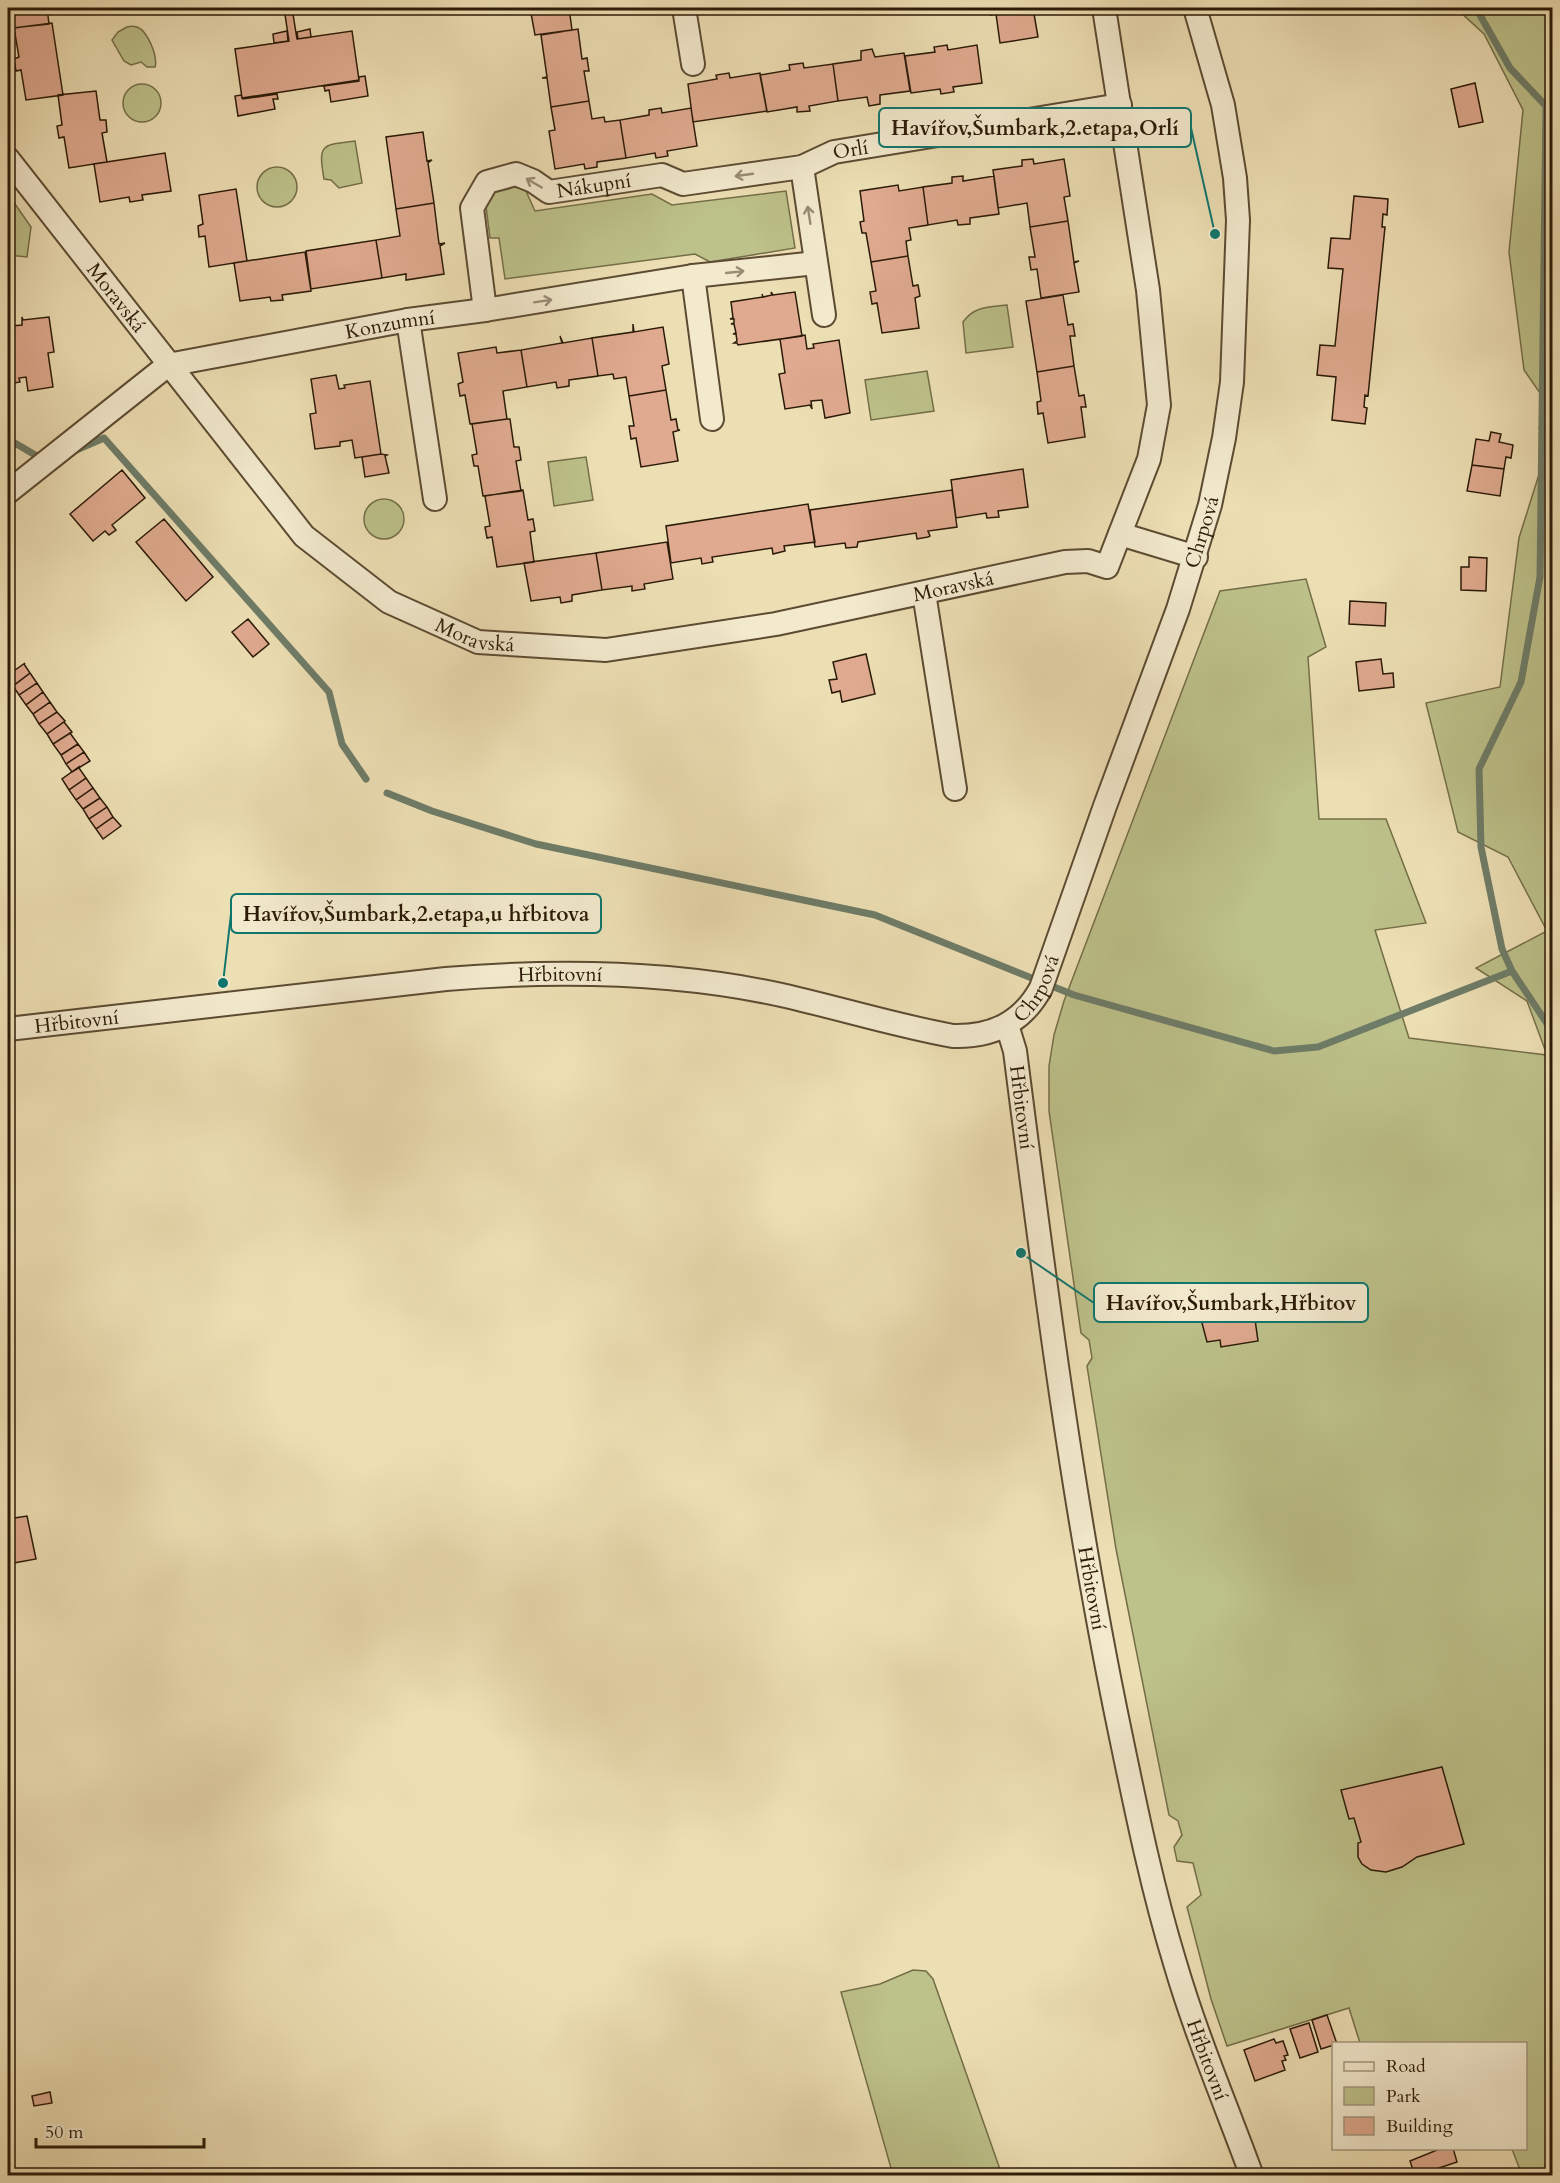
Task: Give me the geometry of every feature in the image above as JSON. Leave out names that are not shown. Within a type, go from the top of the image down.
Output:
[{"type":"street","points":[[684,8],[693,64]]},
{"type":"street","name":"Moravská","points":[[8,159],[304,536],[389,602],[478,642],[606,650],[776,624],[1065,562],[1088,561],[1107,567],[1149,459],[1160,405],[1148,291],[1104,8]]},
{"type":"street","name":"Chrpová","points":[[1007,1025],[1024,1013],[1041,988],[1196,557],[1218,469],[1229,407],[1234,343],[1238,220],[1235,178],[1223,105],[1195,8]]},
{"type":"street","name":"Orlí","points":[[802,167],[834,152],[1120,105]]},
{"type":"street","points":[[802,167],[824,315]]},
{"type":"street","name":"Nákupní","points":[[485,310],[472,208],[487,182],[516,174],[533,181],[549,192],[662,175],[683,184],[802,167]]},
{"type":"street","name":"Konzumní","points":[[8,492],[168,365],[408,320],[485,310],[693,276],[816,263]]},
{"type":"street","points":[[693,276],[712,419]]},
{"type":"street","points":[[408,320],[435,499]]},
{"type":"street","points":[[1120,534],[1196,557]]},
{"type":"street","points":[[924,593],[955,789]]},
{"type":"street","name":"Hřbitovní","points":[[8,1029],[446,979],[511,974],[618,973],[694,980],[771,993],[953,1036],[985,1034],[1007,1025],[1015,1051],[1083,1537],[1127,1767],[1175,1963],[1252,2175]]},
{"type":"green space","points":[[1461,8],[1552,8],[1552,433],[1539,428],[1549,406],[1524,370],[1509,252],[1523,110],[1484,34],[1458,10]]},
{"type":"green space","points":[[127,27],[137,27],[145,34],[154,51],[155,67],[147,67],[141,62],[131,65],[124,61],[112,40],[118,32]]},
{"type":"green space","points":[[142,84],[149,85],[155,90],[160,96],[160,110],[155,116],[149,121],[142,122],[135,121],[129,116],[124,110],[123,103],[124,96],[129,90],[135,85]]},
{"type":"green space","points":[[355,141],[362,183],[339,188],[331,180],[324,179],[322,153],[324,148],[329,146]]},
{"type":"green space","points":[[277,167],[291,173],[297,187],[291,201],[277,207],[263,201],[257,187],[263,173]]},
{"type":"green space","points":[[508,186],[525,189],[535,211],[652,194],[672,205],[786,191],[795,248],[710,262],[695,254],[505,279],[499,238],[490,238],[486,206],[492,192]]},
{"type":"green space","points":[[8,194],[31,227],[27,257],[8,255]]},
{"type":"green space","points":[[1007,305],[1013,347],[966,353],[963,322],[967,317],[982,308]]},
{"type":"green space","points":[[927,371],[934,411],[871,420],[865,380]]},
{"type":"green space","points":[[1552,433],[1552,2175],[1522,2175],[1512,2150],[1527,2150],[1527,2042],[1360,2042],[1349,2008],[1227,2046],[1211,1999],[1187,1907],[1201,1895],[1193,1863],[1177,1861],[1174,1847],[1182,1835],[1178,1821],[1169,1815],[1116,1549],[1087,1366],[1092,1358],[1089,1340],[1081,1333],[1049,1111],[1049,1066],[1054,1035],[1064,1001],[1220,591],[1306,579],[1326,647],[1308,657],[1319,819],[1386,819],[1426,923],[1375,930],[1409,1038],[1547,1055],[1527,1001],[1476,968],[1547,931],[1508,857],[1458,832],[1426,703],[1500,687],[1519,538]]},
{"type":"green space","points":[[586,457],[593,500],[554,506],[548,462]]},
{"type":"green space","points":[[384,499],[398,505],[404,519],[398,533],[384,539],[370,533],[364,519],[370,505]]},
{"type":"green space","points":[[913,1970],[926,1971],[933,1979],[1002,2175],[893,2175],[841,1992],[880,1984]]},
{"type":"building","points":[[8,8],[47,8],[49,24],[12,28]]},
{"type":"building","points":[[284,8],[292,8],[297,39],[352,31],[359,80],[242,98],[235,49],[289,41]]},
{"type":"building","points":[[530,8],[569,8],[572,30],[535,35]]},
{"type":"building","points":[[990,8],[1033,8],[1038,37],[1000,43],[996,14],[991,15]]},
{"type":"building","points":[[52,23],[63,95],[26,100],[21,70],[16,71],[14,59],[19,57],[14,28]]},
{"type":"building","points":[[310,29],[311,37],[298,39],[297,32]]},
{"type":"building","points":[[578,29],[582,59],[587,58],[589,71],[584,71],[589,101],[551,107],[547,78],[542,78],[547,77],[541,35]]},
{"type":"building","points":[[287,31],[288,41],[274,43],[273,34]]},
{"type":"building","points":[[947,45],[948,50],[977,45],[982,83],[953,87],[954,92],[941,94],[940,89],[911,93],[905,56],[935,52],[934,47]]},
{"type":"building","points":[[872,49],[875,57],[904,53],[910,91],[880,95],[880,104],[869,106],[867,97],[838,101],[833,64],[861,60],[861,51]]},
{"type":"building","points":[[803,63],[804,68],[833,64],[838,101],[809,106],[810,111],[797,112],[797,107],[767,112],[760,75],[790,70],[789,65]]},
{"type":"building","points":[[729,73],[730,78],[760,73],[767,111],[693,122],[688,84],[717,79],[716,75]]},
{"type":"building","points":[[365,76],[368,96],[331,102],[329,90],[325,91],[324,86],[359,81],[359,77]]},
{"type":"building","points":[[1475,83],[1483,122],[1459,127],[1451,89]]},
{"type":"building","points":[[96,91],[100,120],[106,120],[107,132],[102,133],[107,162],[69,168],[64,137],[59,138],[57,126],[62,125],[58,95]]},
{"type":"building","points":[[277,94],[278,99],[273,99],[275,109],[238,116],[235,96],[241,95],[243,99]]},
{"type":"building","points":[[589,101],[592,119],[604,117],[605,122],[620,120],[626,158],[597,162],[597,167],[585,169],[584,164],[555,169],[549,131],[555,130],[551,107]]},
{"type":"building","points":[[661,108],[662,113],[691,108],[697,146],[667,151],[668,156],[656,158],[655,153],[626,158],[620,120],[649,115],[649,110]]},
{"type":"building","points":[[423,132],[427,161],[432,160],[428,163],[434,203],[396,209],[386,137]]},
{"type":"building","points":[[165,153],[171,191],[142,195],[143,200],[130,202],[129,197],[100,202],[94,164]]},
{"type":"building","points":[[1033,159],[1034,164],[1064,159],[1070,196],[1064,197],[1068,221],[1030,227],[1027,203],[998,208],[993,170],[1022,166],[1022,160]]},
{"type":"building","points":[[963,176],[963,181],[994,176],[999,214],[970,218],[970,224],[958,225],[957,220],[928,225],[923,187],[952,183],[952,177]]},
{"type":"building","points":[[898,185],[899,191],[923,187],[928,225],[909,228],[911,240],[906,241],[908,256],[871,262],[866,233],[862,233],[860,222],[864,221],[860,191]]},
{"type":"building","points":[[236,189],[247,261],[209,267],[205,236],[199,237],[198,226],[203,224],[199,195]]},
{"type":"building","points":[[1354,196],[1388,199],[1387,215],[1383,214],[1382,227],[1385,227],[1368,396],[1365,395],[1364,407],[1367,408],[1365,424],[1332,420],[1336,377],[1317,375],[1320,345],[1335,346],[1343,269],[1328,268],[1331,238],[1350,239]]},
{"type":"building","points":[[434,203],[439,244],[445,243],[440,246],[444,274],[406,280],[406,274],[382,278],[376,240],[400,236],[396,209]]},
{"type":"building","points":[[1068,221],[1074,262],[1079,261],[1074,263],[1079,292],[1041,298],[1037,269],[1031,270],[1029,257],[1035,257],[1030,227]]},
{"type":"building","points":[[376,240],[382,278],[311,289],[306,251]]},
{"type":"building","points":[[305,252],[311,291],[282,295],[283,300],[271,301],[270,297],[240,301],[234,263]]},
{"type":"building","points":[[908,256],[913,286],[918,285],[920,296],[915,298],[919,328],[882,333],[877,303],[872,304],[870,292],[876,291],[871,262]]},
{"type":"building","points":[[771,292],[773,295],[795,292],[802,336],[738,345],[734,343],[737,341],[736,334],[733,334],[736,333],[734,324],[731,324],[734,323],[734,319],[730,319],[733,318],[731,302],[772,295]]},
{"type":"building","points":[[1063,295],[1068,325],[1073,324],[1075,336],[1070,336],[1074,366],[1037,372],[1026,301]]},
{"type":"building","points":[[8,308],[11,326],[22,325],[22,317],[23,320],[49,317],[54,352],[48,353],[53,387],[28,391],[26,377],[19,378],[20,382],[8,384]]},
{"type":"building","points":[[633,324],[634,332],[663,327],[669,364],[662,366],[666,390],[629,396],[626,377],[614,379],[613,374],[598,376],[592,338],[633,332]]},
{"type":"building","points":[[805,335],[807,349],[814,348],[813,344],[839,340],[850,413],[825,418],[822,400],[811,401],[812,409],[810,405],[785,409],[779,374],[785,373],[780,339]]},
{"type":"building","points":[[560,336],[563,343],[592,338],[598,376],[569,380],[569,386],[557,388],[556,382],[527,387],[521,350],[562,343]]},
{"type":"building","points":[[496,347],[497,353],[521,350],[527,387],[503,391],[507,419],[470,424],[465,395],[460,396],[458,384],[463,382],[458,353]]},
{"type":"building","points":[[1074,366],[1079,396],[1084,395],[1086,407],[1081,407],[1085,437],[1048,443],[1043,413],[1038,414],[1037,402],[1041,401],[1037,372]]},
{"type":"building","points":[[336,375],[339,389],[345,388],[344,385],[370,381],[381,454],[355,458],[352,440],[340,442],[340,446],[315,449],[310,414],[316,413],[311,379]]},
{"type":"building","points":[[666,390],[671,420],[676,419],[678,430],[680,430],[673,432],[678,461],[641,467],[636,438],[631,439],[629,426],[634,426],[629,396]]},
{"type":"building","points":[[510,419],[514,447],[519,447],[521,460],[516,461],[521,491],[483,496],[478,466],[474,466],[472,455],[477,454],[472,424]]},
{"type":"building","points":[[1491,432],[1501,434],[1499,442],[1513,445],[1511,458],[1506,457],[1504,469],[1472,465],[1476,439],[1489,441]]},
{"type":"building","points":[[387,455],[385,456],[389,473],[365,477],[362,457]]},
{"type":"building","points":[[1472,465],[1504,469],[1500,496],[1467,491]]},
{"type":"building","points":[[1023,469],[1028,507],[998,511],[999,517],[987,518],[986,513],[956,518],[951,480]]},
{"type":"building","points":[[122,470],[145,498],[112,525],[116,530],[109,535],[105,531],[93,541],[70,514]]},
{"type":"building","points":[[523,490],[528,520],[533,519],[535,531],[530,532],[534,562],[497,567],[492,537],[487,538],[485,527],[490,526],[485,496]]},
{"type":"building","points":[[952,490],[957,527],[928,531],[930,536],[917,539],[916,533],[858,542],[857,547],[846,548],[845,543],[815,547],[810,510]]},
{"type":"building","points":[[808,504],[815,542],[784,546],[785,551],[773,554],[772,548],[712,557],[713,562],[702,564],[701,558],[671,563],[666,526]]},
{"type":"building","points":[[164,519],[213,577],[186,601],[136,542]]},
{"type":"building","points":[[667,542],[673,579],[644,584],[645,589],[632,591],[632,586],[602,590],[596,553]]},
{"type":"building","points":[[596,553],[602,590],[572,595],[572,601],[561,603],[560,597],[531,601],[524,563]]},
{"type":"building","points":[[1469,557],[1487,558],[1486,591],[1461,590],[1461,567],[1469,567]]},
{"type":"building","points":[[1350,601],[1386,603],[1385,626],[1349,624]]},
{"type":"building","points":[[248,619],[269,644],[253,657],[232,632]]},
{"type":"building","points":[[866,654],[875,694],[842,702],[840,691],[832,693],[829,680],[837,679],[833,662]]},
{"type":"building","points":[[1381,659],[1383,674],[1393,673],[1394,687],[1359,691],[1356,662]]},
{"type":"building","points":[[25,663],[30,673],[13,686],[8,675]]},
{"type":"building","points":[[30,673],[37,683],[19,695],[13,686]]},
{"type":"building","points":[[37,683],[43,692],[26,705],[19,695]]},
{"type":"building","points":[[43,692],[50,702],[33,714],[26,705]]},
{"type":"building","points":[[50,702],[57,712],[39,724],[33,714]]},
{"type":"building","points":[[57,712],[65,721],[47,734],[39,724]]},
{"type":"building","points":[[64,722],[72,732],[53,744],[47,734]]},
{"type":"building","points":[[70,733],[78,744],[61,755],[53,744]]},
{"type":"building","points":[[78,744],[84,752],[66,764],[61,755]]},
{"type":"building","points":[[84,752],[90,761],[72,772],[66,764]]},
{"type":"building","points":[[80,766],[86,778],[69,790],[62,779]]},
{"type":"building","points":[[86,778],[93,788],[76,800],[69,790]]},
{"type":"building","points":[[93,788],[100,798],[83,809],[76,800]]},
{"type":"building","points":[[100,798],[107,807],[89,819],[83,809]]},
{"type":"building","points":[[107,807],[113,817],[96,829],[89,819]]},
{"type":"building","points":[[113,817],[121,826],[103,839],[96,829]]},
{"type":"building","points":[[1252,1298],[1258,1341],[1221,1347],[1220,1340],[1207,1342],[1202,1323],[1203,1313],[1216,1311],[1215,1303]]},
{"type":"building","points":[[27,1516],[36,1559],[8,1564],[8,1519]]},
{"type":"building","points":[[1442,1767],[1464,1844],[1417,1857],[1402,1867],[1386,1872],[1371,1870],[1362,1864],[1358,1857],[1358,1843],[1361,1842],[1354,1818],[1349,1819],[1341,1790]]},
{"type":"building","points":[[1327,2015],[1336,2042],[1321,2049],[1312,2020]]},
{"type":"building","points":[[1309,2023],[1318,2052],[1300,2058],[1290,2029]]},
{"type":"building","points":[[1274,2039],[1276,2043],[1283,2041],[1288,2055],[1284,2056],[1286,2060],[1282,2061],[1285,2070],[1255,2081],[1244,2050]]},
{"type":"building","points":[[50,2092],[52,2103],[34,2106],[32,2096]]},
{"type":"building","points":[[1437,2150],[1454,2150],[1457,2162],[1415,2176],[1410,2161]]},
{"type":"waterway","points":[[1476,8],[1510,68],[1546,106],[1540,577],[1521,682],[1479,769],[1481,847],[1502,949],[1512,971],[1552,1031]]},
{"type":"waterway","points":[[74,451],[104,438],[329,692],[342,744],[366,779]]},
{"type":"waterway","points":[[8,439],[42,459]]},
{"type":"waterway","points":[[387,793],[432,811],[536,844],[875,915],[1074,995],[1274,1051],[1318,1047],[1512,971]]},
{"type":"place","name":"Havířov,Šumbark,2.etapa,Orlí","points":[[1215,234]]},
{"type":"place","name":"Havířov,Šumbark,2.etapa,u hřbitova","points":[[223,983]]},
{"type":"place","name":"Havířov,Šumbark,Hřbitov","points":[[1021,1253]]}]
